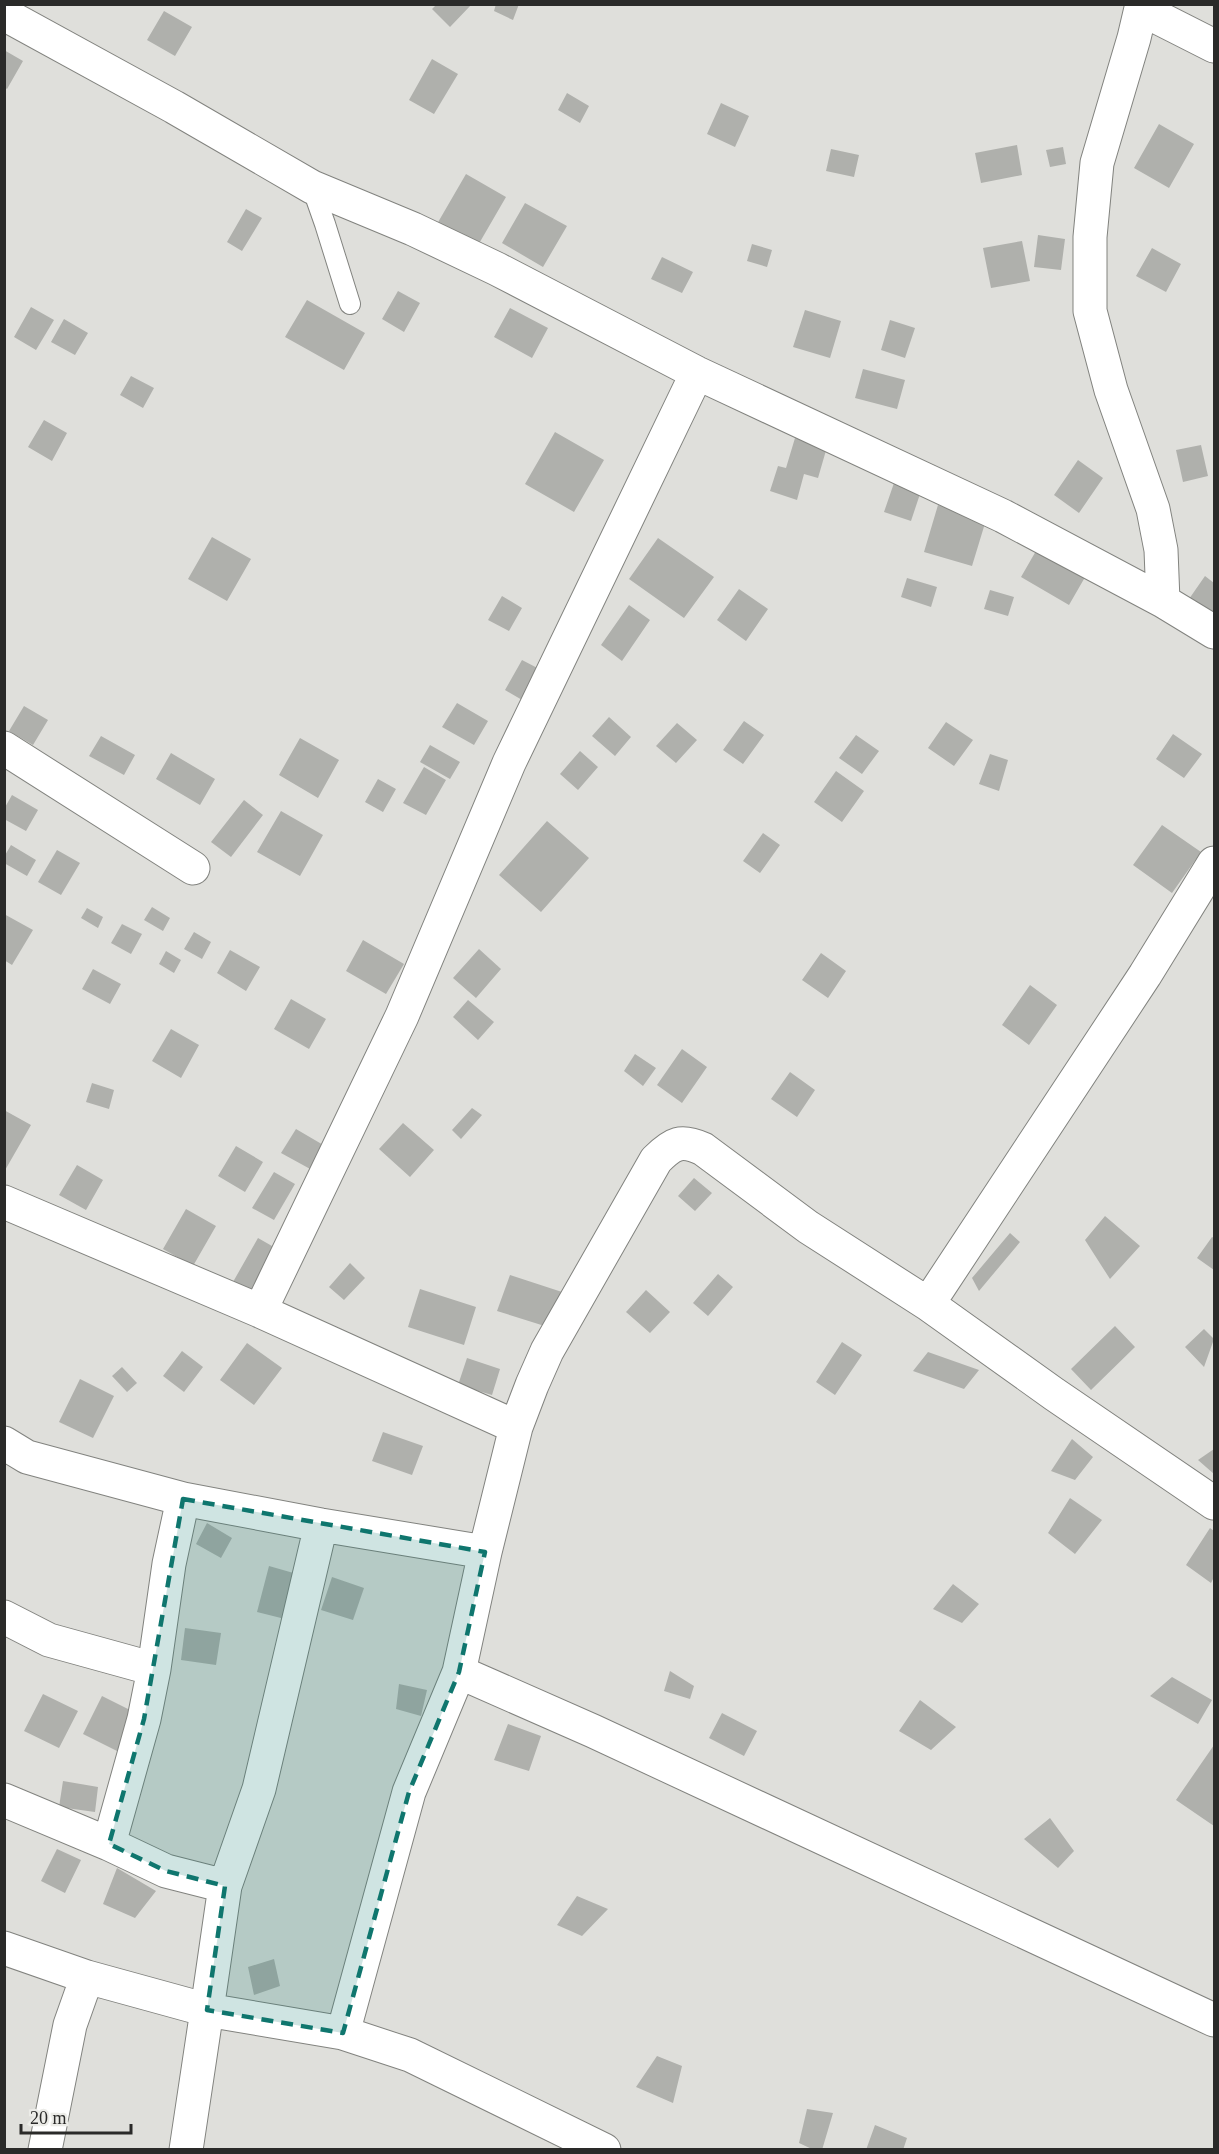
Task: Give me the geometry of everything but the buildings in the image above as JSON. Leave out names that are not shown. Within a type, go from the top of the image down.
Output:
[{"type":"street","points":[[1163,601],[1161,550],[1153,509],[1111,390],[1090,311],[1090,237],[1097,163],[1141,7],[1215,46]]},
{"type":"street","points":[[4,14],[312,187],[413,229],[697,373],[1003,516],[1163,601],[1215,632]]},
{"type":"street","points":[[260,1311],[402,1016],[509,763],[697,373]]},
{"type":"street","points":[[4,748],[193,868]]},
{"type":"street","points":[[928,1304],[1211,877]]},
{"type":"street","points":[[343,2033],[409,1792],[459,1672],[485,1552],[516,1427],[548,1351],[656,1160],[668,1148],[678,1143],[691,1144],[703,1149],[808,1227],[928,1304],[1054,1395],[1215,1503]]},
{"type":"street","points":[[4,1202],[260,1311],[516,1427]]},
{"type":"street","points":[[4,1443],[27,1457],[183,1499],[485,1552]]},
{"type":"street","points":[[110,1844],[144,1719],[154,1669],[169,1564],[183,1499]]},
{"type":"street","points":[[186,2150],[225,1886],[259,1789],[321,1525]]},
{"type":"street","points":[[4,1617],[49,1640],[154,1669]]},
{"type":"street","points":[[459,1672],[604,1736],[1215,2020]]},
{"type":"street","points":[[4,1800],[110,1844],[166,1871],[225,1886]]},
{"type":"street","points":[[4,1947],[87,1977],[207,2010],[343,2033],[410,2055],[604,2150]]},
{"type":"street","points":[[45,2150],[70,2025],[87,1977]]},
{"type":"lane","points":[[312,187],[326,224],[350,304]]},
{"type":"highlighted area","points":[[183,1499],[485,1552],[459,1672],[409,1792],[343,2033],[207,2010],[225,1886],[166,1871],[109,1844],[144,1719]]}]
